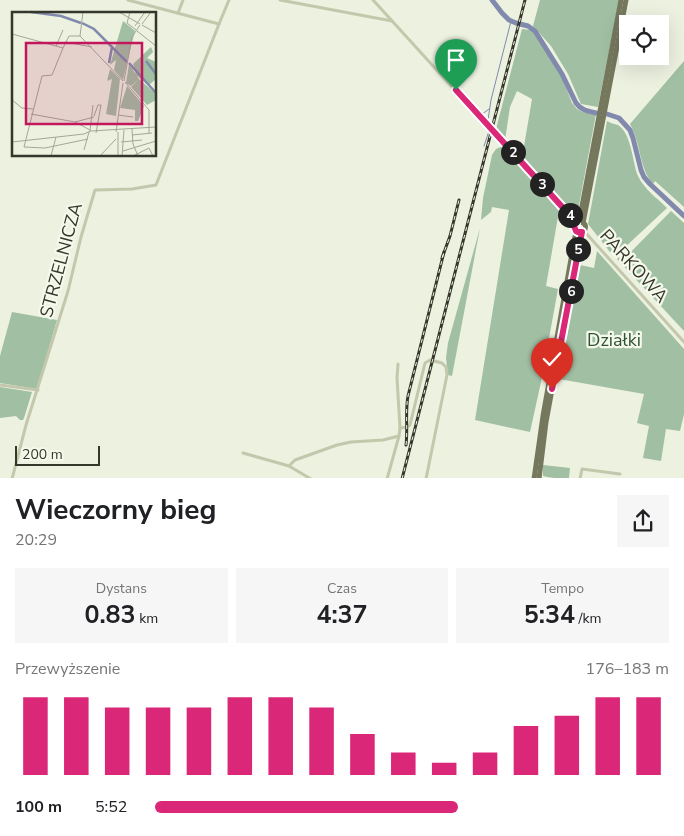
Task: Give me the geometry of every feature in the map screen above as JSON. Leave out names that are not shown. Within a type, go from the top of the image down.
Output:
[{"type":"main road","points":[[580,222],[621,0]]},
{"type":"main road","points":[[581,231],[574,226],[580,222],[626,0]]},
{"type":"main road","points":[[534,478],[544,411],[581,231],[585,227],[580,222]]},
{"type":"main road","points":[[539,478],[546,422],[581,231]]},
{"type":"street","points":[[128,0],[220,24],[229,0]]},
{"type":"street","points":[[178,13],[183,0]]},
{"type":"street","points":[[280,0],[392,21]]},
{"type":"street","name":"PARKOWA","points":[[373,0],[580,222]]},
{"type":"street","name":"STRZELNICZA","points":[[12,478],[26,425],[72,278],[81,237],[95,190],[156,185],[220,24]]},
{"type":"street","name":"PARKOWA","points":[[581,231],[684,342]]},
{"type":"street","points":[[400,428],[410,425],[425,363],[433,360],[443,364],[446,367],[447,375],[426,478]]},
{"type":"street","points":[[387,478],[400,428],[398,364]]},
{"type":"street","points":[[0,386],[38,390]]},
{"type":"street","points":[[289,466],[295,460],[333,446],[351,442],[383,440],[399,436]]},
{"type":"street","points":[[242,454],[289,466],[311,478]]},
{"type":"street","points":[[580,478],[582,468],[620,474]]},
{"type":"green space","points":[[540,0],[619,0],[598,107],[581,104],[568,74],[551,46],[533,26]]},
{"type":"green space","points":[[522,29],[531,30],[537,36],[563,80],[572,103],[577,109],[596,114],[577,216],[573,216],[522,158],[532,99],[517,91],[510,107],[505,140],[496,129]]},
{"type":"green space","points":[[684,61],[684,207],[655,181],[653,184],[648,178],[634,131],[630,124]]},
{"type":"green space","points":[[607,121],[623,129],[629,141],[638,176],[647,189],[667,208],[623,249],[619,251],[615,248],[610,252],[588,224]]},
{"type":"green space","points":[[503,146],[559,211],[546,286],[558,289],[530,432],[475,420],[509,210],[492,207],[491,212],[481,220],[483,198],[492,155],[496,149]]},
{"type":"green space","points":[[671,211],[684,223],[684,331],[617,259],[619,257],[622,261]]},
{"type":"green space","points":[[480,228],[452,376],[448,375],[446,358],[448,343]]},
{"type":"green space","name":"Działki","points":[[597,251],[684,349],[684,414],[680,431],[666,429],[661,461],[643,458],[649,426],[637,423],[644,394],[559,379],[580,265],[594,268]]},
{"type":"green space","points":[[12,312],[57,320],[37,389],[0,383],[0,356]]},
{"type":"green space","points":[[0,387],[32,392],[23,420],[16,416],[0,418]]},
{"type":"green space","points":[[543,465],[570,468],[569,478],[543,476]]},
{"type":"waterway","points":[[492,0],[509,20],[528,26],[535,31],[562,74],[576,103],[582,109],[596,113]]},
{"type":"waterway","points":[[488,120],[491,100],[511,21]]},
{"type":"waterway","points":[[481,115],[489,109]]},
{"type":"waterway","points":[[607,114],[619,118],[630,130],[644,177],[684,216]]},
{"type":"waterway","points":[[478,118],[489,131],[484,146]]},
{"type":"railway","points":[[402,478],[525,0]]},
{"type":"railway","points":[[442,258],[459,200]]},
{"type":"railway","points":[[406,445],[408,396],[444,252]]},
{"type":"route","points":[[456,90],[575,221],[574,229],[582,232],[552,389]]}]
